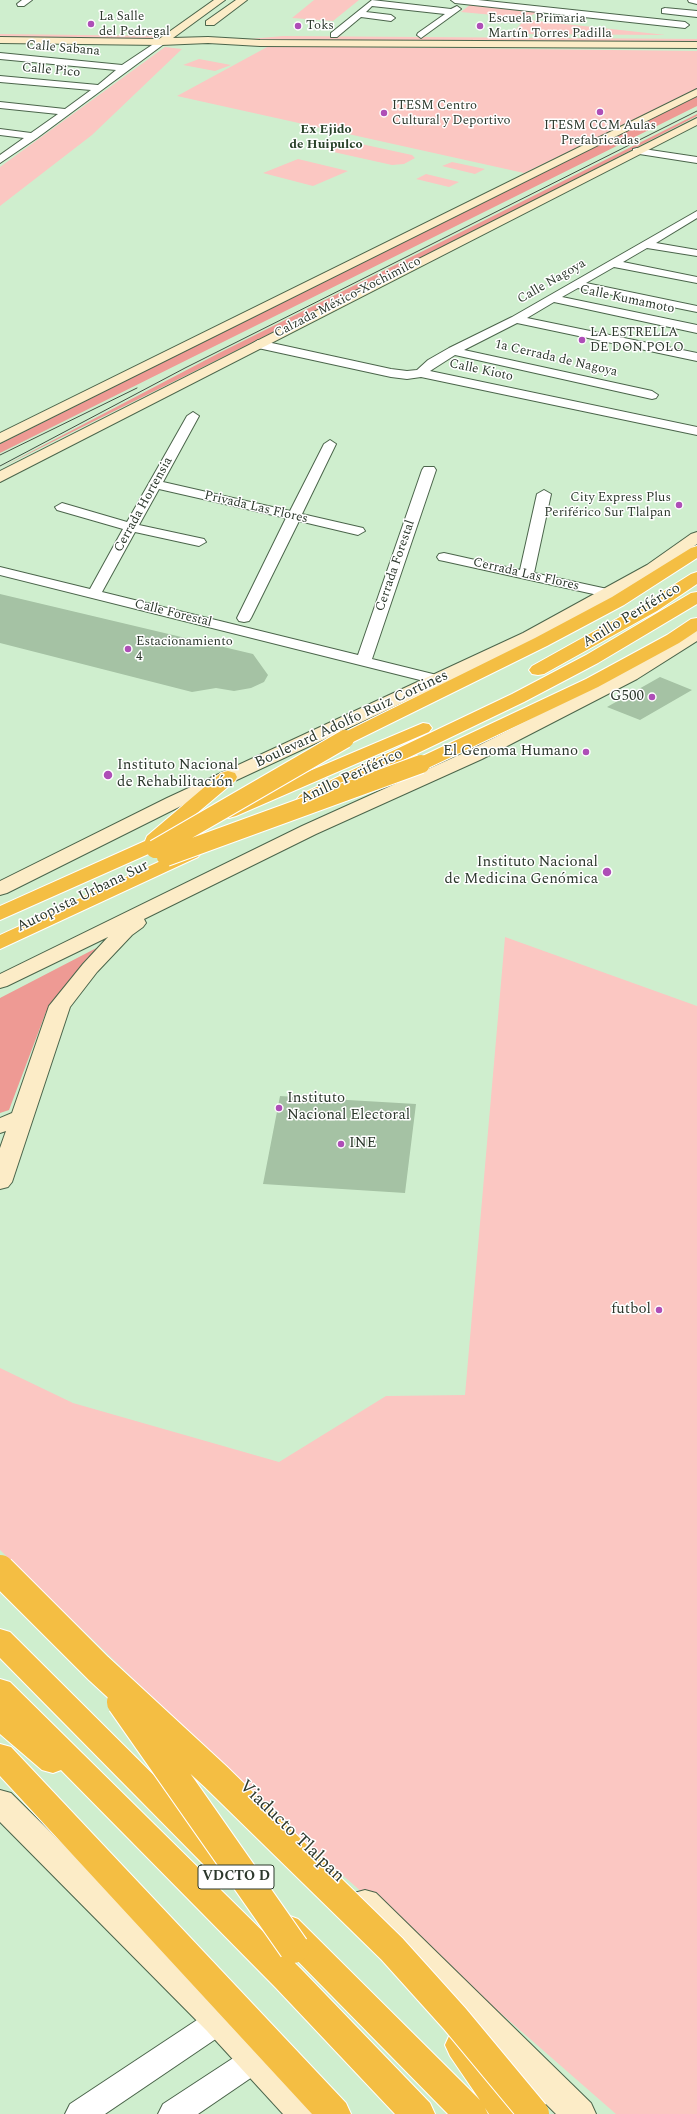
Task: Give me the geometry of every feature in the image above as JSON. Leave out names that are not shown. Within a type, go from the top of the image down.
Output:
[{"type":"highway","points":[[155,851],[375,722],[509,658],[584,619],[649,582],[697,551]]},
{"type":"highway","name":"Anillo Periférico","points":[[0,914],[155,851],[508,686],[619,625],[697,577]]},
{"type":"highway","name":"Anillo Periférico","points":[[0,943],[518,698],[598,655],[697,597]]},
{"type":"highway","points":[[155,851],[421,764],[592,683],[672,639],[697,623]]},
{"type":"highway","points":[[155,851],[228,777]]},
{"type":"highway","name":"Autopista Urbana Sur","points":[[0,921],[155,851]]},
{"type":"highway","name":"Autopista Urbana Sur","points":[[0,937],[155,851]]},
{"type":"highway","points":[[0,1570],[98,1668],[216,1777],[392,1950],[455,2019],[534,2114]]},
{"type":"highway","name":"VDCTO D","points":[[0,1640],[471,2114]]},
{"type":"highway","points":[[98,1668],[294,1948],[457,2114]]},
{"type":"highway","name":"VDCTO D","points":[[0,1690],[288,1978],[418,2114]]},
{"type":"highway","points":[[0,1717],[93,1794],[407,2114]]},
{"type":"highway","points":[[0,1756],[334,2114]]},
{"type":"highway","points":[[402,1937],[450,2026],[509,2114]]},
{"type":"main road","points":[[162,42],[220,0]]},
{"type":"main road","points":[[0,33],[172,35],[190,38],[242,0]]},
{"type":"main road","points":[[229,38],[334,35],[697,37]]},
{"type":"main road","points":[[0,40],[162,42],[190,38],[229,38],[697,45]]},
{"type":"main road","name":"Calzada México-Xochimilco","points":[[0,440],[697,92]]},
{"type":"main road","name":"Calzada México-Xochimilco","points":[[0,477],[697,121]]},
{"type":"main road","name":"Boulevard Adolfo Ruiz Cortines","points":[[0,889],[174,802],[440,680],[529,637],[653,568],[697,537]]},
{"type":"main road","points":[[0,982],[309,830],[475,755],[631,675],[697,633]]},
{"type":"main road","points":[[0,875],[57,860]]},
{"type":"main road","points":[[0,1182],[60,1006],[90,968],[125,931],[168,899]]},
{"type":"main road","points":[[0,1126],[23,1117]]},
{"type":"main road","name":"Viaducto Tlalpan","points":[[0,1554],[402,1937],[579,2114]]},
{"type":"main road","points":[[0,1802],[219,2021],[305,2114]]},
{"type":"street","points":[[455,0],[685,25]]},
{"type":"street","points":[[692,0],[697,1]]},
{"type":"street","points":[[421,35],[468,1]]},
{"type":"street","points":[[334,35],[374,2],[453,12]]},
{"type":"street","points":[[653,9],[697,15]]},
{"type":"street","points":[[359,14],[402,19]]},
{"type":"street","points":[[675,33],[697,15]]},
{"type":"street","points":[[424,21],[438,23]]},
{"type":"street","points":[[0,160],[100,88],[124,68],[162,42]]},
{"type":"street","name":"Calle Sabana","points":[[0,56],[124,68]]},
{"type":"street","name":"Calle Pico","points":[[0,79],[100,88]]},
{"type":"street","points":[[0,105],[67,112]]},
{"type":"street","points":[[0,132],[34,136]]},
{"type":"street","points":[[637,151],[697,160]]},
{"type":"street","name":"Calle Nagoya","points":[[421,373],[432,363],[516,319],[697,214]]},
{"type":"street","points":[[645,244],[697,253]]},
{"type":"street","points":[[612,263],[697,280]]},
{"type":"street","points":[[575,284],[697,309]]},
{"type":"street","name":"Calle Kumamoto","points":[[551,298],[697,329]]},
{"type":"street","points":[[516,319],[697,358]]},
{"type":"street","name":"Calle Kioto","points":[[258,344],[391,373],[407,375],[421,373],[697,431]]},
{"type":"street","name":"1a Cerrada de Nagoya","points":[[453,351],[652,396]]},
{"type":"street","name":"Cerrada Hortensia","points":[[94,594],[193,416]]},
{"type":"street","points":[[244,618],[330,444]]},
{"type":"street","name":"Cerrada Forestal","points":[[364,661],[429,470]]},
{"type":"street","name":"Privada Las Flores","points":[[155,484],[358,531]]},
{"type":"street","points":[[526,575],[544,494]]},
{"type":"street","points":[[62,507],[131,527],[199,542]]},
{"type":"street","name":"Cerrada Las Flores","points":[[444,557],[607,593]]},
{"type":"street","name":"Calle Forestal","points":[[0,571],[440,680]]},
{"type":"street","points":[[80,2114],[219,2021]]},
{"type":"street","points":[[173,2114],[254,2060]]},
{"type":"shaded area","points":[[314,0],[359,0],[333,21],[292,18]]},
{"type":"shaded area","points":[[471,4],[540,11],[526,18],[461,12]]},
{"type":"shaded area","points":[[526,18],[529,20],[666,35],[512,34]]},
{"type":"shaded area","points":[[0,34],[164,36],[155,41],[0,40]]},
{"type":"shaded area","points":[[283,36],[697,39],[697,43],[284,42],[250,39]]},
{"type":"shaded area","points":[[269,46],[697,51],[697,90],[524,173],[177,96]]},
{"type":"shaded area","points":[[165,47],[182,49],[92,135],[0,206],[0,167]]},
{"type":"shaded area","points":[[199,59],[231,65],[215,71],[183,65]]},
{"type":"shaded area","points":[[697,95],[697,106],[0,453],[0,444]]},
{"type":"shaded area","points":[[697,114],[697,116],[438,250],[2,467],[219,353]]},
{"type":"shaded area","points":[[352,142],[412,155],[415,158],[404,164],[392,165],[329,151],[328,149],[340,143]]},
{"type":"shaded area","points":[[298,159],[348,171],[313,186],[263,173]]},
{"type":"shaded area","points":[[452,162],[485,169],[475,174],[442,166]]},
{"type":"shaded area","points":[[426,174],[459,182],[449,187],[416,179]]},
{"type":"shaded area","points":[[505,937],[697,1006],[697,2114],[616,2114],[316,1852],[233,1775],[0,1550],[0,1368],[73,1403],[279,1462],[386,1396],[465,1395]]},
{"type":"shaded area","points":[[108,942],[46,1012],[9,1110],[0,1113],[0,998]]},
{"type":"building","name":"Estacionamiento 4","points":[[0,594],[253,654],[268,675],[264,682],[251,688],[234,691],[216,688],[192,692],[0,643]]},
{"type":"building","name":"G500","points":[[660,677],[692,690],[640,720],[607,707]]},
{"type":"building","name":"INE","points":[[280,1096],[416,1104],[405,1193],[263,1184]]},
{"type":"tram line","points":[[0,466],[185,368],[697,111]]},
{"type":"tram line","points":[[0,455],[137,388]]},
{"type":"place","name":"La Salle del Pedregal","points":[[91,24]]},
{"type":"place","name":"Toks","points":[[298,26]]},
{"type":"place","name":"Escuela Primaria Martín Torres Padilla","points":[[480,26]]},
{"type":"place","name":"ITESM CCM Aulas Prefabricadas","points":[[600,112]]},
{"type":"place","name":"ITESM Centro Cultural y Deportivo","points":[[384,113]]},
{"type":"place","name":"LA ESTRELLA DE DON POLO","points":[[582,340]]},
{"type":"place","name":"City Express Plus Periférico Sur Tlalpan","points":[[679,505]]},
{"type":"place","name":"Estacionamiento 4","points":[[128,649]]},
{"type":"place","name":"G500","points":[[652,697]]},
{"type":"place","name":"El Genoma Humano","points":[[586,752]]},
{"type":"place","name":"Instituto Nacional de Rehabilitación","points":[[108,775]]},
{"type":"place","name":"Instituto Nacional de Medicina Genómica","points":[[607,872]]},
{"type":"place","name":"Instituto Nacional Electoral","points":[[279,1108]]},
{"type":"place","name":"INE","points":[[341,1144]]},
{"type":"place","name":"futbol","points":[[659,1310]]},
{"type":"district","name":"Ex Ejido de Huipulco","points":[[326,138]]}]
